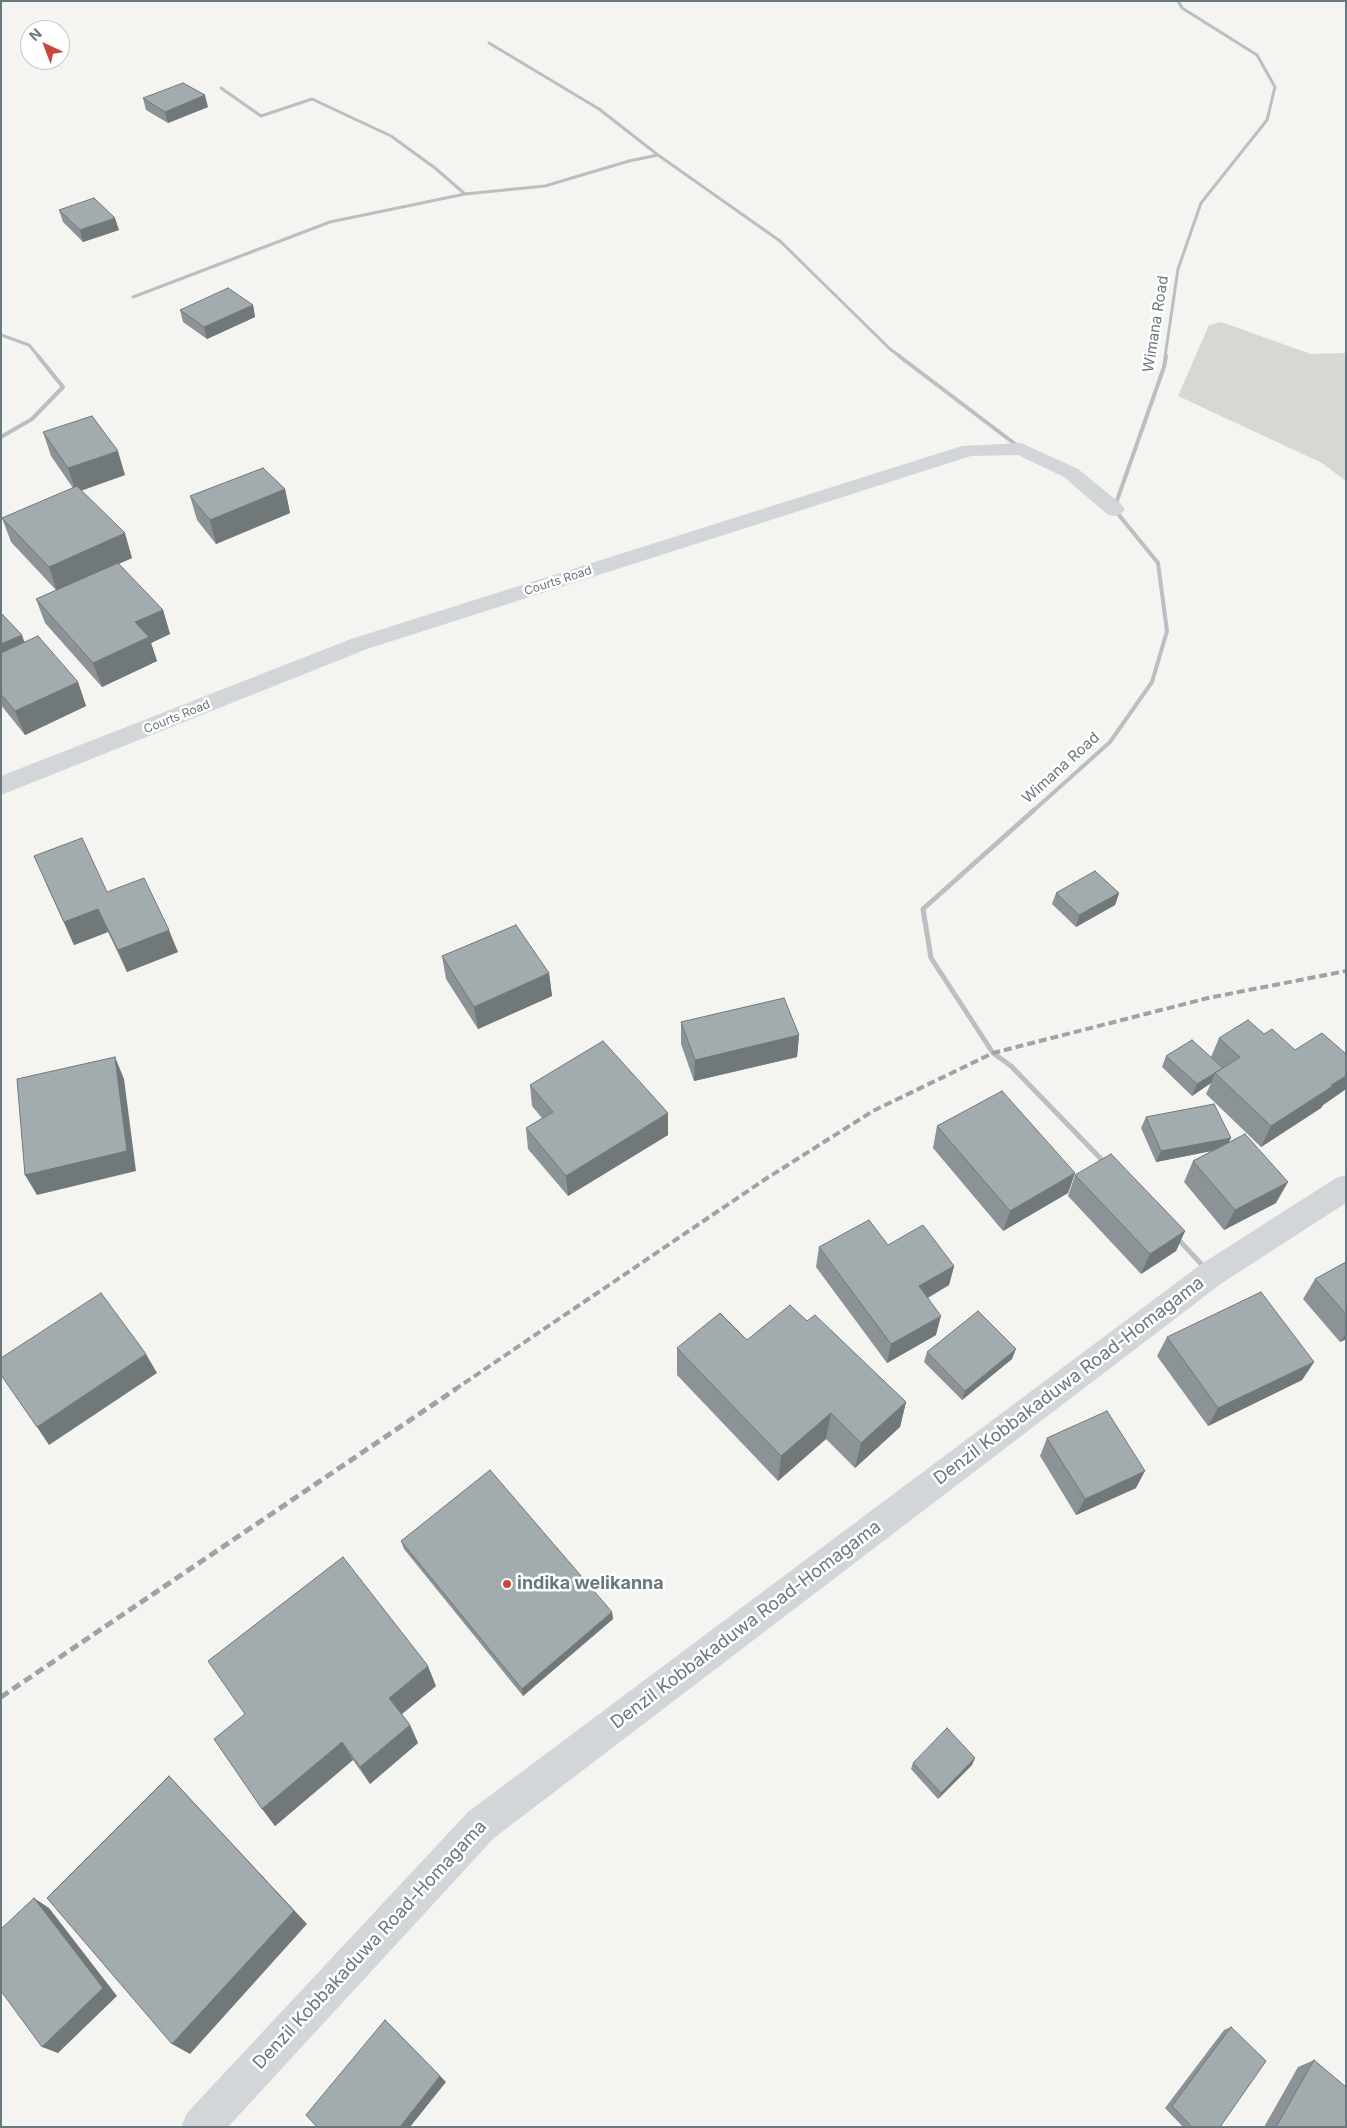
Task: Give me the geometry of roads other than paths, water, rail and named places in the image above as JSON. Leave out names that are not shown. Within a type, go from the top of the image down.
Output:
[{"type":"street","name":"Wimana Road","points":[[1108,1166],[1011,1066],[993,1053],[931,958],[923,909],[1110,742],[1152,682],[1167,631],[1158,564],[1114,509],[1164,367],[1178,269],[1201,203],[1266,120],[1275,87],[1257,55],[1182,8],[1178,1]]},
{"type":"street","points":[[489,43],[600,110],[658,155],[780,241],[890,349],[1021,449]]},
{"type":"street","points":[[221,88],[261,116],[312,99],[391,136],[436,168],[465,194]]},
{"type":"street","points":[[133,297],[330,222],[465,194],[545,186],[629,161],[658,155]]},
{"type":"street","points":[[1,335],[30,345],[63,387],[32,419],[1,437]]},
{"type":"street","name":"Courts Road","points":[[1,786],[359,644],[969,450],[1021,449],[1071,474],[1114,509]]},
{"type":"street","name":"Denzil Kobbakaduwa Road-Homagama","points":[[201,2127],[481,1825],[1211,1274],[1346,1187]]},
{"type":"street","points":[[1170,1231],[1211,1274]]},
{"type":"railway","points":[[454,1390],[764,1180],[873,1111],[993,1053],[1208,998],[1346,971]]},
{"type":"railway","points":[[1,1697],[456,1389]]},
{"type":"place","name":"indika welikanna","points":[[507,1584]]}]
